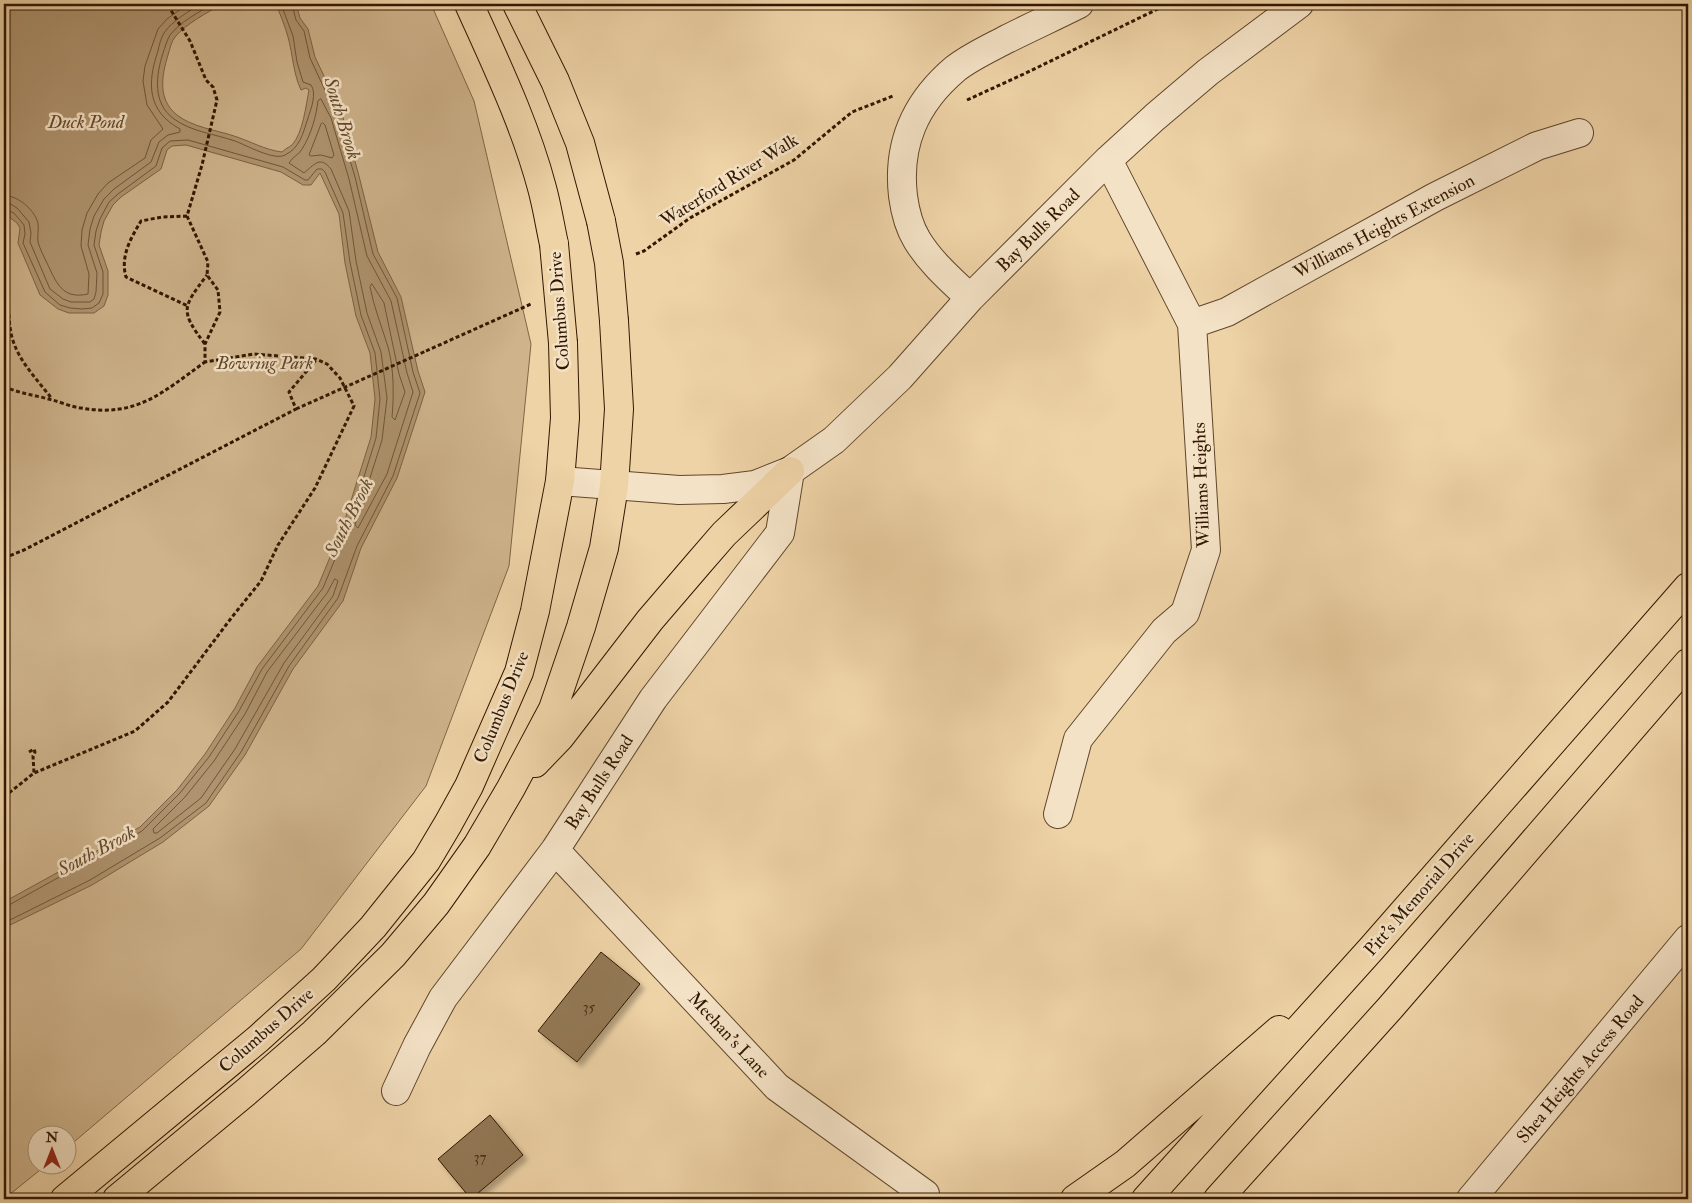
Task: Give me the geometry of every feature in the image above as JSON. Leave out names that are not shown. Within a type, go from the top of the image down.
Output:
[{"type":"main road","name":"Columbus Drive","points":[[65,1199],[258,1039],[324,979],[373,927],[426,860],[469,786],[519,672],[535,611],[560,481],[565,418],[563,343],[554,244],[542,188],[527,139],[506,84],[469,4]]},
{"type":"main road","name":"Columbus Drive","points":[[117,1199],[307,1038],[393,955],[436,904],[472,853],[512,788],[553,709],[575,646],[604,548],[614,486],[619,409],[609,263],[601,221],[580,143],[555,80],[517,4]]},
{"type":"main road","points":[[512,788],[560,737],[650,620],[724,534],[790,471]]},
{"type":"main road","name":"Pitt's Memorial Drive","points":[[1146,1199],[1372,948],[1688,586]]},
{"type":"main road","points":[[1218,1199],[1390,1008],[1688,663]]},
{"type":"main road","points":[[1075,1199],[1125,1164],[1372,948]]},
{"type":"street","points":[[970,298],[929,259],[915,237],[905,209],[901,178],[904,149],[910,126],[924,103],[939,84],[956,68],[981,53],[1079,4]]},
{"type":"street","name":"Bay Bulls Road","points":[[560,481],[679,490],[723,489],[755,485],[790,471],[834,440],[900,378],[970,298],[1108,160],[1208,72],[1299,4]]},
{"type":"street","name":"Williams Heights Extension","points":[[1192,324],[1227,312],[1435,197],[1528,150],[1579,133]]},
{"type":"street","name":"Williams Heights","points":[[1058,814],[1078,738],[1164,631],[1186,613],[1206,550],[1192,324],[1108,160]]},
{"type":"street","name":"Bay Bulls Road","points":[[396,1091],[417,1046],[443,998],[555,850],[654,699],[780,533],[790,471]]},
{"type":"street","name":"Meehan's Lane","points":[[555,850],[777,1087],[925,1194]]},
{"type":"street","name":"Shea Heights Access Road","points":[[1471,1199],[1688,939]]},
{"type":"path","points":[[167,4],[190,41],[206,80],[213,87],[217,100],[202,165],[187,216],[208,262],[208,274],[218,290],[220,312],[205,344],[206,362]]},
{"type":"path","points":[[965,101],[1168,4]]},
{"type":"path","name":"Waterford River Walk","points":[[644,250],[690,218],[794,160],[852,112],[896,94]]},
{"type":"path","points":[[187,216],[162,217],[141,221],[126,250],[124,268],[126,276],[188,306]]},
{"type":"path","points":[[205,344],[193,328],[186,313],[190,298],[208,274]]},
{"type":"path","points":[[4,276],[7,282],[11,334],[36,381],[52,400]]},
{"type":"path","points":[[4,309],[9,302]]},
{"type":"path","points":[[4,558],[24,550],[296,409],[426,352]]},
{"type":"path","points":[[4,386],[12,391],[80,408],[113,411],[146,402],[206,362],[254,354],[316,359],[327,364],[340,378],[354,406],[315,488],[278,545],[261,581],[232,616],[168,702],[135,731],[34,773],[4,797]]},
{"type":"path","points":[[296,409],[289,392],[316,359]]},
{"type":"path","points":[[29,752],[34,749],[35,752],[33,756],[34,773]]},
{"type":"green space","name":"Bowring Park","points":[[4,4],[431,4],[474,101],[531,344],[509,566],[426,786],[301,949],[78,1139],[78,1126],[28,1126],[28,1176],[33,1176],[4,1199]]},
{"type":"water","points":[[4,4],[222,4],[191,23],[174,39],[163,79],[166,102],[183,119],[204,128],[282,152],[296,140],[304,119],[309,90],[306,88],[301,90],[298,84],[288,37],[276,4],[296,4],[300,18],[308,29],[315,57],[342,114],[378,252],[401,297],[418,371],[425,392],[397,478],[361,548],[343,601],[293,669],[245,755],[209,806],[163,842],[92,885],[4,928],[4,902],[140,827],[177,790],[205,754],[235,708],[257,667],[318,586],[343,526],[371,437],[375,399],[370,353],[356,316],[345,263],[339,214],[320,173],[311,185],[303,185],[281,172],[186,145],[172,146],[167,150],[161,169],[121,197],[113,205],[104,221],[99,245],[108,271],[108,295],[104,306],[94,313],[69,313],[58,309],[40,295],[18,243],[20,228],[17,223],[4,213]]},
{"type":"building","points":[[601,952],[640,984],[577,1062],[538,1031]]},
{"type":"building","points":[[490,1115],[523,1155],[471,1199],[438,1159]]},
{"type":"water label","name":"South Brook","points":[[343,118]]},
{"type":"water label","name":"Duck Pond","points":[[86,121]]},
{"type":"water label","name":"South Brook","points":[[348,517]]},
{"type":"water label","name":"South Brook","points":[[96,850]]}]
